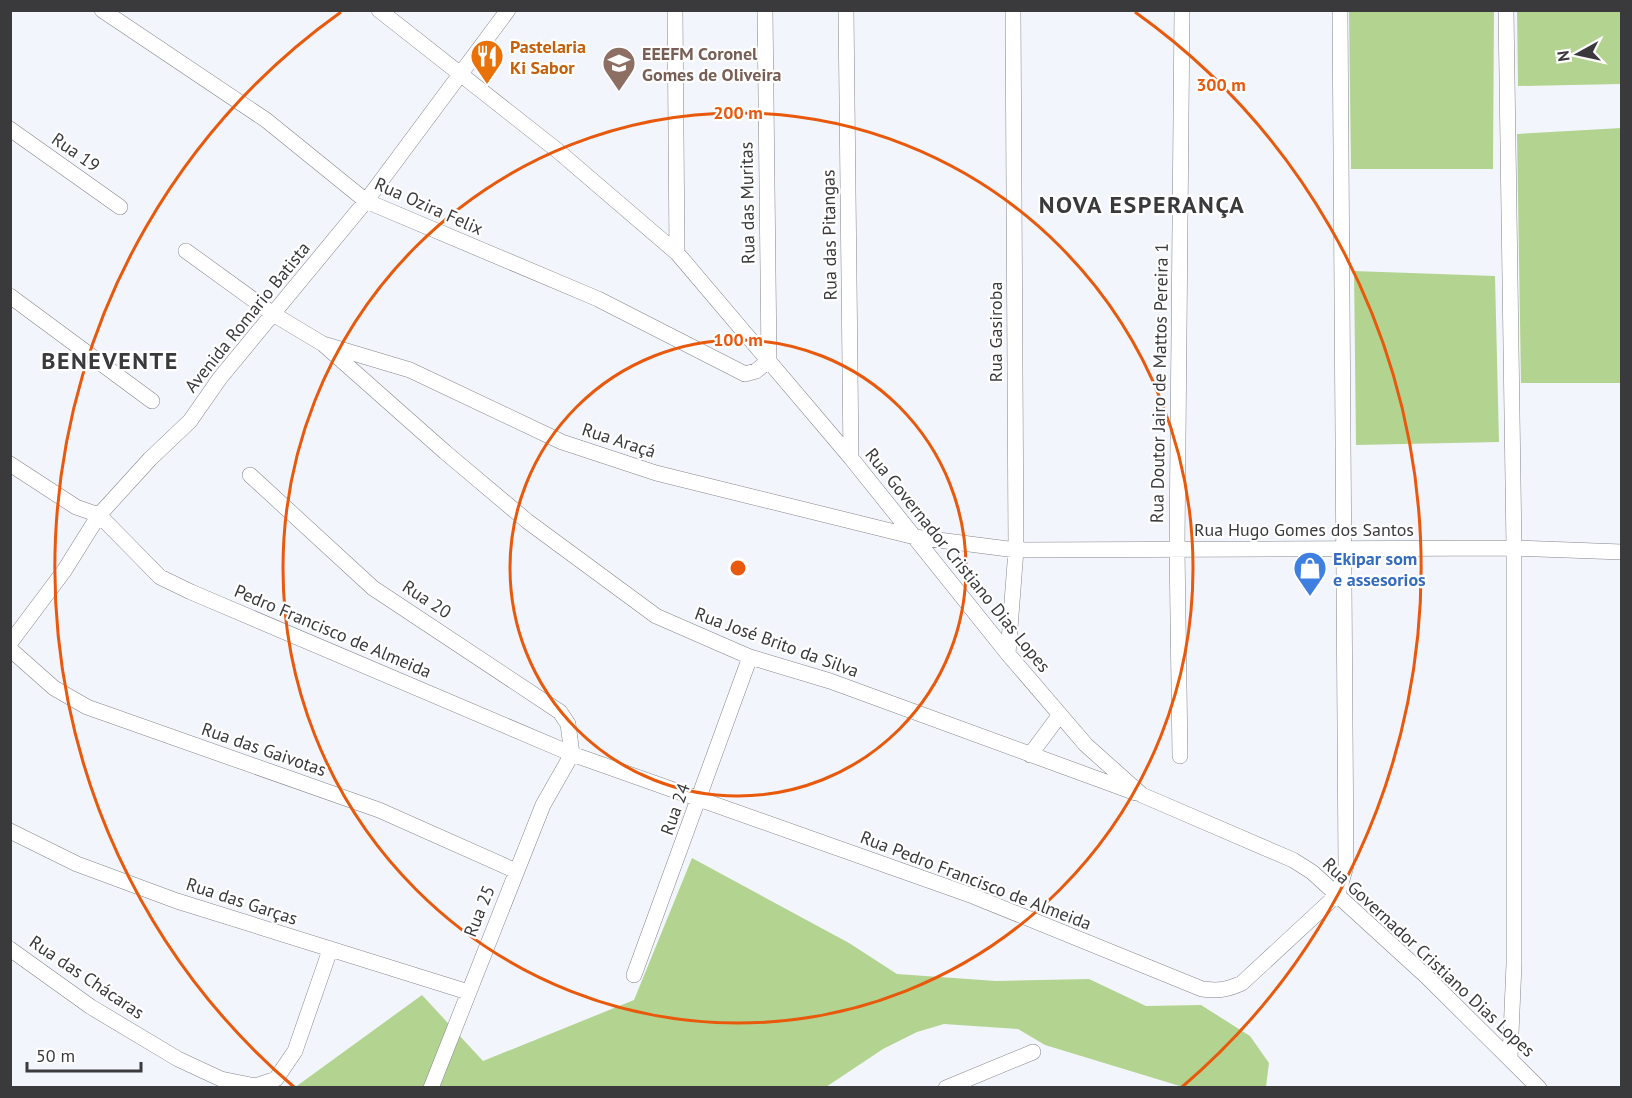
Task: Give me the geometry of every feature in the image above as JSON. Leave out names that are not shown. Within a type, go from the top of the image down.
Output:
[{"type":"street","name":"Rua Ozira Felix","points":[[102,10],[266,120],[366,201],[598,299],[740,372],[751,373],[769,360]]},
{"type":"street","name":"Rua Governador Cristiano Dias Lopes","points":[[379,10],[558,151],[677,253],[851,458],[1008,654],[1086,745],[1142,795],[1293,860],[1338,894],[1510,1057],[1539,1088]]},
{"type":"street","name":"Avenida Romario Batista","points":[[10,643],[64,571],[99,515],[150,459],[190,421],[219,378],[366,201],[508,10]]},
{"type":"street","points":[[675,10],[677,253]]},
{"type":"street","name":"Rua das Muritas","points":[[765,10],[769,360]]},
{"type":"street","name":"Rua das Pitangas","points":[[846,10],[851,458]]},
{"type":"street","name":"Rua Gasiroba","points":[[1008,654],[1016,550],[1013,10]]},
{"type":"street","name":"Rua Doutor Jairo de Mattos Pereira 1","points":[[1180,756],[1177,548],[1182,10]]},
{"type":"street","points":[[1338,894],[1344,878],[1347,854],[1340,10]]},
{"type":"street","points":[[1506,10],[1514,548],[1514,964],[1510,1057]]},
{"type":"street","name":"Rua 19","points":[[10,129],[120,207]]},
{"type":"street","name":"Rua José Brito da Silva","points":[[186,251],[273,314],[323,344],[445,453],[527,521],[656,616],[750,657],[830,681],[1142,795]]},
{"type":"street","points":[[10,296],[152,401]]},
{"type":"street","name":"Rua Araçá","points":[[323,344],[410,370],[562,442],[656,473],[915,537]]},
{"type":"street","points":[[10,464],[76,507],[99,515]]},
{"type":"street","name":"Rua 20","points":[[250,475],[373,588],[560,712],[568,724],[572,754]]},
{"type":"street","name":"Pedro Francisco de Almeida","points":[[99,515],[160,577],[572,754]]},
{"type":"street","name":"Rua Hugo Gomes dos Santos","points":[[915,537],[1016,550],[1514,548],[1622,552]]},
{"type":"street","name":"Rua das Gaivotas","points":[[10,650],[54,688],[87,707],[378,810],[516,871]]},
{"type":"street","name":"Rua 24","points":[[634,975],[750,657]]},
{"type":"street","points":[[1030,755],[1059,716]]},
{"type":"street","name":"Rua Pedro Francisco de Almeida","points":[[572,754],[700,797],[973,896],[1110,953],[1202,988],[1218,991],[1242,984],[1338,894]]},
{"type":"street","name":"Rua 25","points":[[431,1088],[543,805],[572,754]]},
{"type":"street","name":"Rua das Garças","points":[[10,831],[77,864],[155,893],[468,992]]},
{"type":"street","name":"Rua das Chácaras","points":[[10,949],[91,1007],[178,1059],[221,1080],[255,1086],[276,1079],[295,1051],[330,950]]},
{"type":"street","points":[[946,1088],[1033,1052]]},
{"type":"green space","points":[[1349,11],[1494,11],[1493,169],[1351,169]]},
{"type":"green space","points":[[1517,11],[1621,11],[1621,84],[1518,86]]},
{"type":"green space","points":[[1621,128],[1621,383],[1521,383],[1517,134]]},
{"type":"green space","points":[[1354,271],[1495,276],[1499,442],[1356,445]]},
{"type":"green space","points":[[692,858],[849,943],[897,974],[996,981],[1089,979],[1146,1006],[1201,1005],[1250,1036],[1269,1063],[1266,1087],[1183,1087],[1045,1045],[1018,1029],[944,1024],[917,1032],[883,1049],[826,1087],[294,1088],[422,995],[483,1061],[634,1000]]},
{"type":"place","name":"Pastelaria Ki Sabor","points":[[487,85]]},
{"type":"place","name":"EEEFM Coronel Gomes de Oliveira","points":[[619,92]]},
{"type":"place","name":"Ekipar som e assesorios","points":[[1310,597]]},
{"type":"district","name":"NOVA ESPERANÇA","points":[[1142,204]]},
{"type":"district","name":"BENEVENTE","points":[[110,360]]}]
